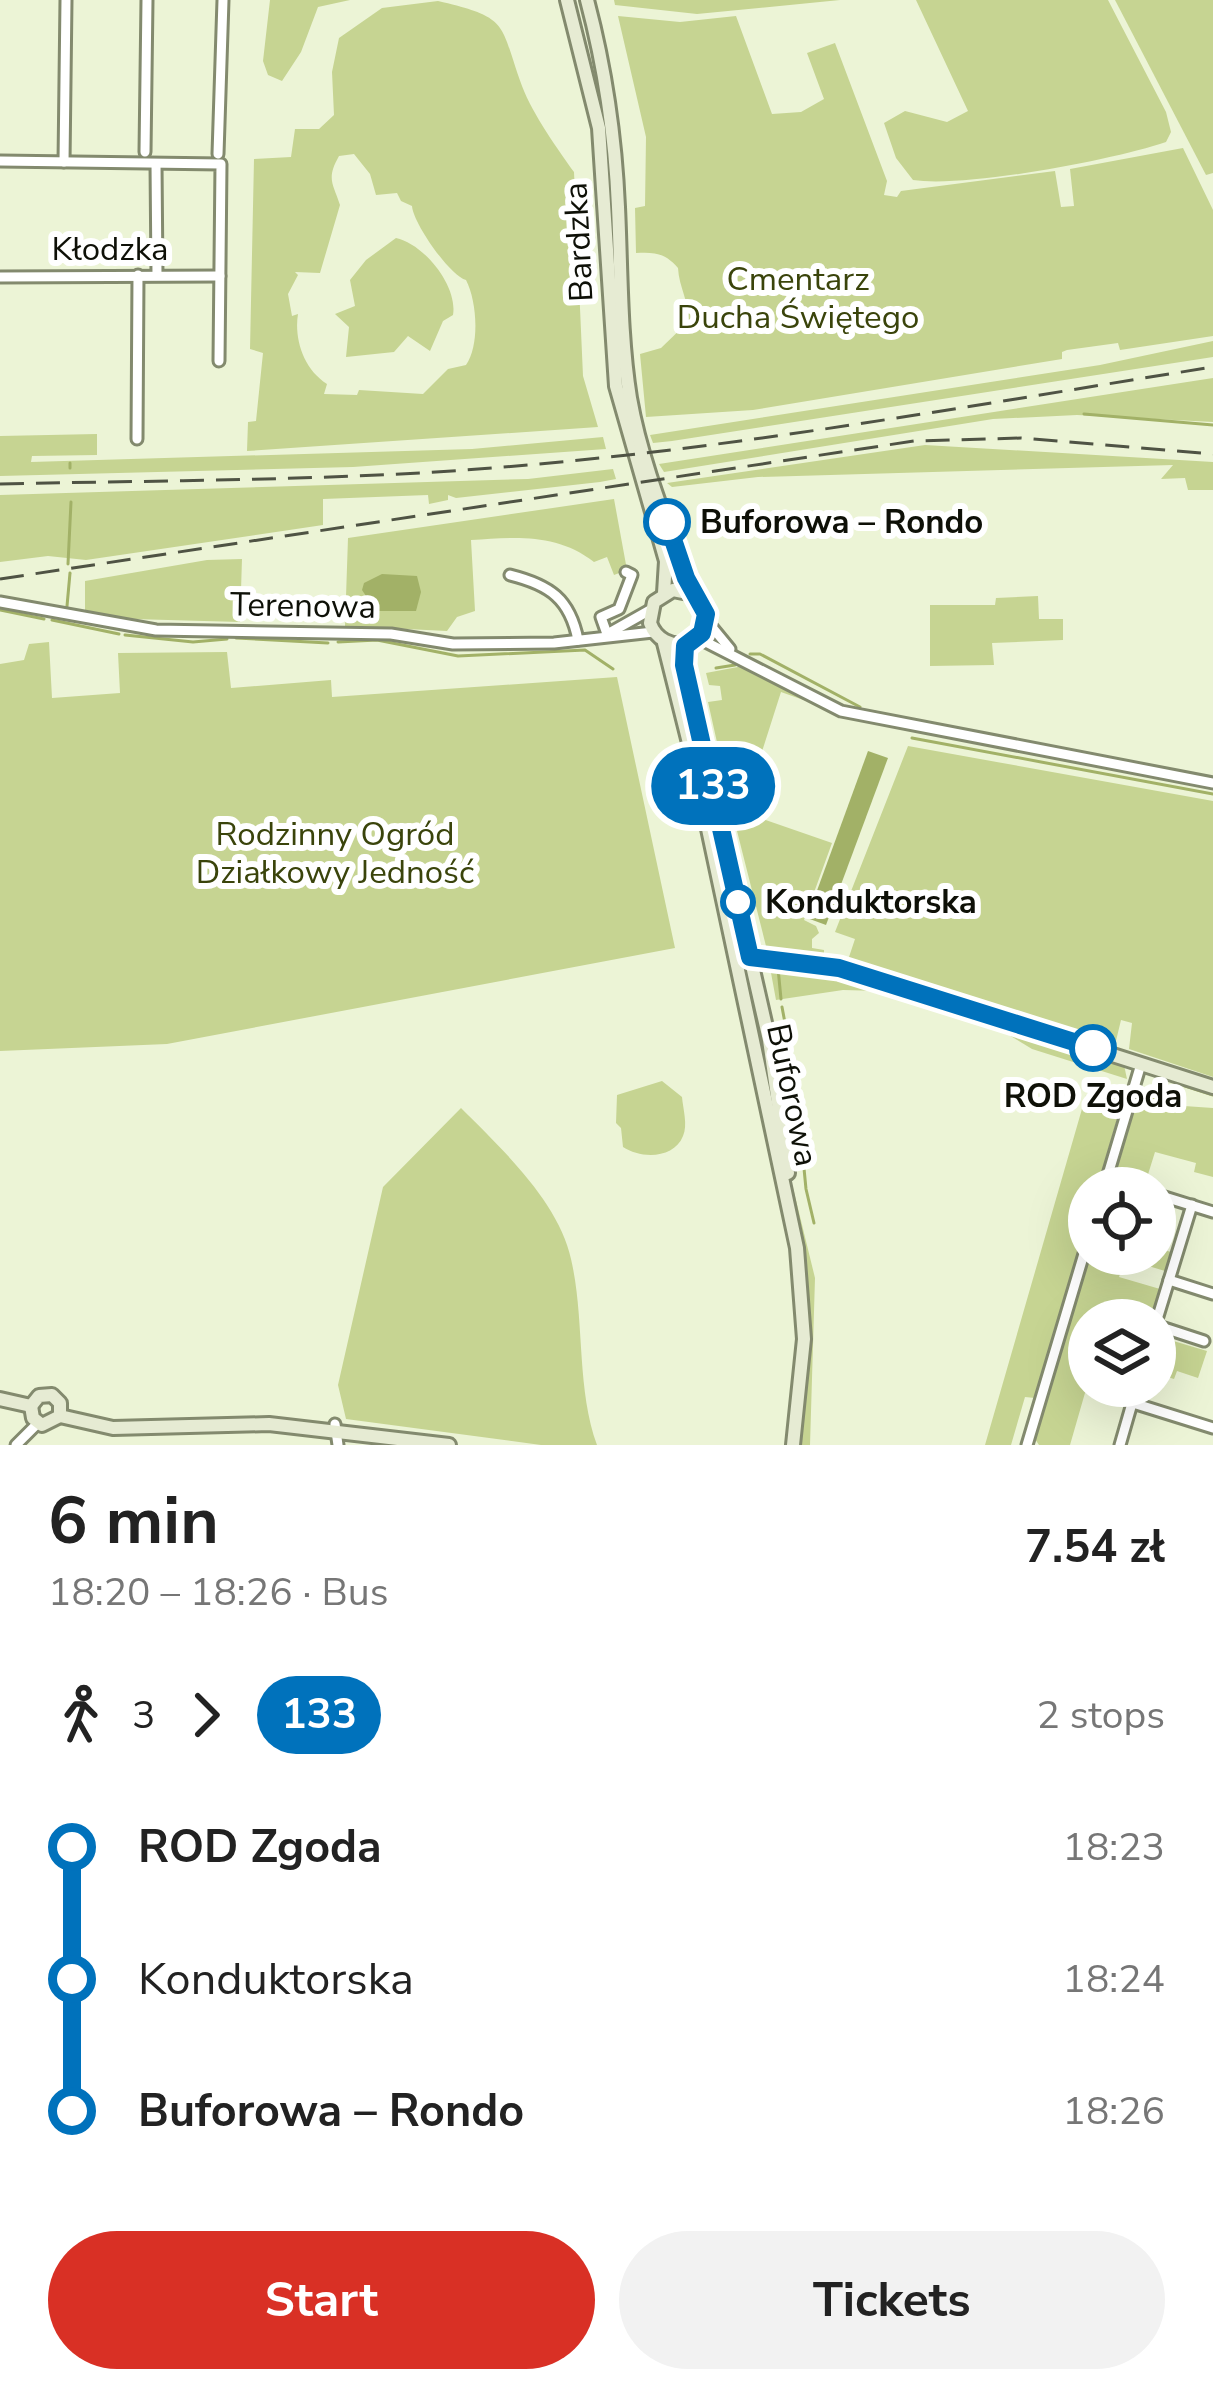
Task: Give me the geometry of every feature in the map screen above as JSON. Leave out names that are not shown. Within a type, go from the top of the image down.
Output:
[{"type":"main road","name":"Bardzka","points":[[567,0],[596,114],[613,366],[620,408],[646,476]]},
{"type":"main road","name":"Bardzka","points":[[587,0],[603,71],[616,167],[627,375],[646,476]]},
{"type":"main road","points":[[646,476],[693,594],[703,604],[706,620],[692,642],[664,643],[652,632],[650,610],[664,593],[666,561],[646,476]]},
{"type":"main road","points":[[664,593],[682,590],[693,594]]},
{"type":"main road","name":"Buforowa","points":[[692,642],[685,672],[778,1084],[805,1339],[793,1445]]},
{"type":"main road","name":"Buforowa","points":[[664,643],[790,1207]]},
{"type":"main road","points":[[734,950],[750,957],[788,958],[856,973],[1213,1087]]},
{"type":"main road","points":[[738,969],[750,957]]},
{"type":"main road","points":[[31,1406],[48,1394],[60,1402],[60,1417]]},
{"type":"main road","points":[[0,1399],[31,1406]]},
{"type":"main road","points":[[31,1406],[38,1423],[51,1424],[60,1417]]},
{"type":"main road","points":[[60,1417],[113,1429],[241,1423],[335,1427],[449,1445]]},
{"type":"street","points":[[64,162],[66,0]]},
{"type":"street","points":[[145,152],[147,0]]},
{"type":"street","points":[[218,154],[223,0]]},
{"type":"street","points":[[0,161],[221,164],[219,361]]},
{"type":"street","points":[[156,164],[157,275]]},
{"type":"street","points":[[137,439],[138,275]]},
{"type":"street","name":"Kłodzka","points":[[0,278],[220,276]]},
{"type":"street","points":[[607,634],[601,617],[619,609],[632,575],[626,572]]},
{"type":"street","points":[[510,575],[562,597],[578,640]]},
{"type":"street","name":"Terenowa","points":[[0,602],[156,630],[343,632],[472,645],[652,632]]},
{"type":"street","name":"Terenowa","points":[[607,634],[650,610]]},
{"type":"street","points":[[706,620],[734,653],[777,681],[841,711],[1213,783]]},
{"type":"street","points":[[692,642],[734,653]]},
{"type":"street","points":[[1110,1167],[1141,1064]]},
{"type":"street","points":[[1176,1200],[1213,1212]]},
{"type":"street","points":[[1163,1299],[1192,1205]]},
{"type":"street","points":[[1027,1445],[1078,1275]]},
{"type":"street","points":[[1169,1280],[1213,1294]]},
{"type":"street","points":[[1176,1332],[1204,1341]]},
{"type":"street","points":[[1120,1445],[1131,1407]]},
{"type":"street","points":[[1146,1407],[1213,1427]]},
{"type":"street","points":[[16,1445],[38,1423]]},
{"type":"street","points":[[335,1427],[338,1445]]},
{"type":"green space","points":[[270,0],[350,0],[318,7],[301,52],[282,81],[268,75],[263,61]]},
{"type":"green space","points":[[614,0],[840,0],[697,14],[615,5]]},
{"type":"green space","points":[[916,0],[1108,0],[1166,112],[1171,132],[1166,142],[1040,171],[967,180],[913,180],[896,158],[884,123],[905,111],[947,122],[968,111]]},
{"type":"green space","points":[[1115,0],[1213,0],[1213,173],[1206,175]]},
{"type":"green space","points":[[438,1],[491,19],[505,36],[533,109],[574,172],[583,376],[598,427],[247,451],[248,422],[256,421],[263,353],[250,349],[254,159],[291,157],[295,129],[319,129],[334,115],[332,72],[339,38],[382,8]],"holes":[[[354,154],[370,174],[376,195],[397,193],[412,206],[425,236],[466,280],[473,299],[475,335],[466,365],[448,369],[423,394],[359,390],[357,395],[324,394],[327,384],[306,362],[297,333],[298,314],[292,316],[288,294],[298,275],[295,272],[320,273],[340,205],[332,176],[339,156]]]},
{"type":"green space","name":"Cmentarz Ducha Świętego","points":[[618,16],[680,22],[736,16],[772,114],[801,112],[824,99],[807,53],[835,43],[887,181],[884,195],[897,197],[901,191],[1055,171],[1061,207],[1074,206],[1070,169],[1183,148],[1213,210],[1213,336],[1120,350],[1118,343],[1067,350],[1062,359],[753,410],[646,417],[640,354],[661,348],[689,321],[689,314],[678,268],[659,254],[636,253],[635,208],[645,206],[646,137]]},
{"type":"green space","points":[[396,238],[417,248],[437,268],[450,292],[453,315],[443,321],[430,351],[408,336],[394,352],[346,357],[349,327],[335,314],[355,306],[350,280],[366,260]]},
{"type":"green space","points":[[1213,341],[1213,357],[672,441],[653,443],[650,435],[1100,365]]},
{"type":"green space","points":[[1213,378],[1213,422],[1077,415],[993,419],[664,472],[659,464]]},
{"type":"green space","points":[[97,434],[97,455],[32,456],[31,462],[472,449],[603,437],[606,449],[353,467],[0,476],[0,436]]},
{"type":"green space","points":[[925,445],[1213,462],[1213,490],[1188,490],[1185,478],[1161,479],[1173,465],[758,477],[672,487],[667,483]]},
{"type":"green space","points":[[613,469],[616,479],[456,498],[448,495],[448,500],[429,504],[428,495],[323,499],[323,525],[86,560],[48,556],[0,562],[0,495],[528,479]]},
{"type":"green space","points":[[614,499],[627,570],[614,575],[607,557],[594,562],[551,542],[471,540],[475,611],[457,617],[447,631],[345,626],[348,538]]},
{"type":"green space","points":[[242,559],[240,622],[132,619],[85,611],[85,581],[207,560]]},
{"type":"green space","points":[[1038,596],[1039,619],[1063,619],[1063,640],[992,643],[994,665],[930,666],[930,605],[995,605],[996,598]]},
{"type":"green space","name":"Rodzinny Ogród Działkowy Jedność","points":[[49,642],[52,698],[120,693],[118,653],[227,652],[231,688],[331,680],[332,697],[617,677],[675,948],[167,1044],[0,1051],[0,664],[24,660],[29,644]]},
{"type":"green space","points":[[743,666],[809,702],[781,692],[749,792],[729,796],[708,702],[722,700],[720,686],[709,685],[706,673]]},
{"type":"green space","points":[[908,746],[1213,801],[1213,1077],[1129,1049],[1132,1023],[1121,1020],[1115,1045],[848,960],[855,939],[835,932]]},
{"type":"green space","points":[[745,813],[832,843],[804,920],[816,926],[819,933],[812,939],[812,948],[824,950],[824,957],[767,950],[736,827]]},
{"type":"green space","points":[[769,962],[882,985],[880,991],[843,990],[776,1000]]},
{"type":"green space","points":[[980,1017],[1124,1065],[1127,1079],[1032,1049]]},
{"type":"green space","points":[[662,1081],[682,1097],[683,1136],[665,1153],[630,1151],[623,1147],[616,1123],[617,1095]]},
{"type":"green space","points":[[1145,1089],[1184,1106],[1213,1108],[1213,1177],[1194,1172],[1196,1163],[1155,1152],[1150,1167],[1117,1167],[1133,1111],[1145,1109],[1140,1094]]},
{"type":"green space","points":[[1086,1095],[1120,1109],[1103,1167],[1068,1167],[1071,1275],[1035,1398],[1025,1397],[1011,1445],[985,1445]]},
{"type":"green space","points":[[461,1108],[526,1177],[564,1238],[575,1282],[586,1400],[597,1445],[541,1445],[346,1419],[338,1385],[383,1187]]},
{"type":"green space","points":[[793,1188],[815,1278],[810,1445],[800,1445],[809,1338]]},
{"type":"green space","points":[[1084,1275],[1120,1275],[1160,1289],[1157,1299],[1077,1299]]},
{"type":"green space","points":[[1068,1328],[1068,1407],[1081,1407],[1070,1445],[1039,1445],[1035,1439]]},
{"type":"green space","points":[[1176,1342],[1207,1351],[1198,1378],[1177,1371]]},
{"type":"shaded area","points":[[382,574],[417,576],[421,592],[416,611],[376,611],[362,590],[364,583]]},
{"type":"shaded area","points":[[868,751],[888,758],[826,925],[807,918]]},
{"type":"waterway","points":[[1084,414],[1213,425]]},
{"type":"waterway","points":[[70,463],[70,468]]},
{"type":"waterway","points":[[68,564],[71,502]]},
{"type":"waterway","points":[[67,606],[70,573]]},
{"type":"waterway","points":[[0,610],[44,619]]},
{"type":"waterway","points":[[52,620],[119,634]]},
{"type":"waterway","points":[[125,635],[193,642],[227,639]]},
{"type":"waterway","points":[[236,638],[328,643]]},
{"type":"waterway","points":[[338,642],[377,640],[458,656],[585,650],[613,669]]},
{"type":"waterway","points":[[750,654],[760,654],[860,707]]},
{"type":"waterway","points":[[716,668],[735,665]]},
{"type":"waterway","points":[[912,738],[1213,794]]},
{"type":"waterway","points":[[781,999],[778,968],[815,972]]},
{"type":"waterway","points":[[830,975],[881,988]]},
{"type":"waterway","points":[[782,1007],[795,1076]]},
{"type":"waterway","points":[[999,1027],[1068,1048]]},
{"type":"waterway","points":[[1073,1049],[1122,1065]]},
{"type":"waterway","points":[[796,1086],[814,1223]]},
{"type":"waterway","points":[[1185,1086],[1213,1095]]},
{"type":"railway","points":[[0,484],[330,477],[614,457],[785,435],[1213,367]]},
{"type":"railway","points":[[0,579],[914,441],[1021,438],[1213,454]]},
{"type":"bus line","name":"133","points":[[667,522],[686,578],[706,614],[702,633],[685,646],[683,658],[750,957],[774,956],[839,968],[1093,1048]]},
{"type":"place","name":"Buforowa – Rondo","points":[[667,522]]},
{"type":"place","name":"Konduktorska","points":[[738,902]]},
{"type":"place","name":"ROD Zgoda","points":[[1093,1048]]}]
